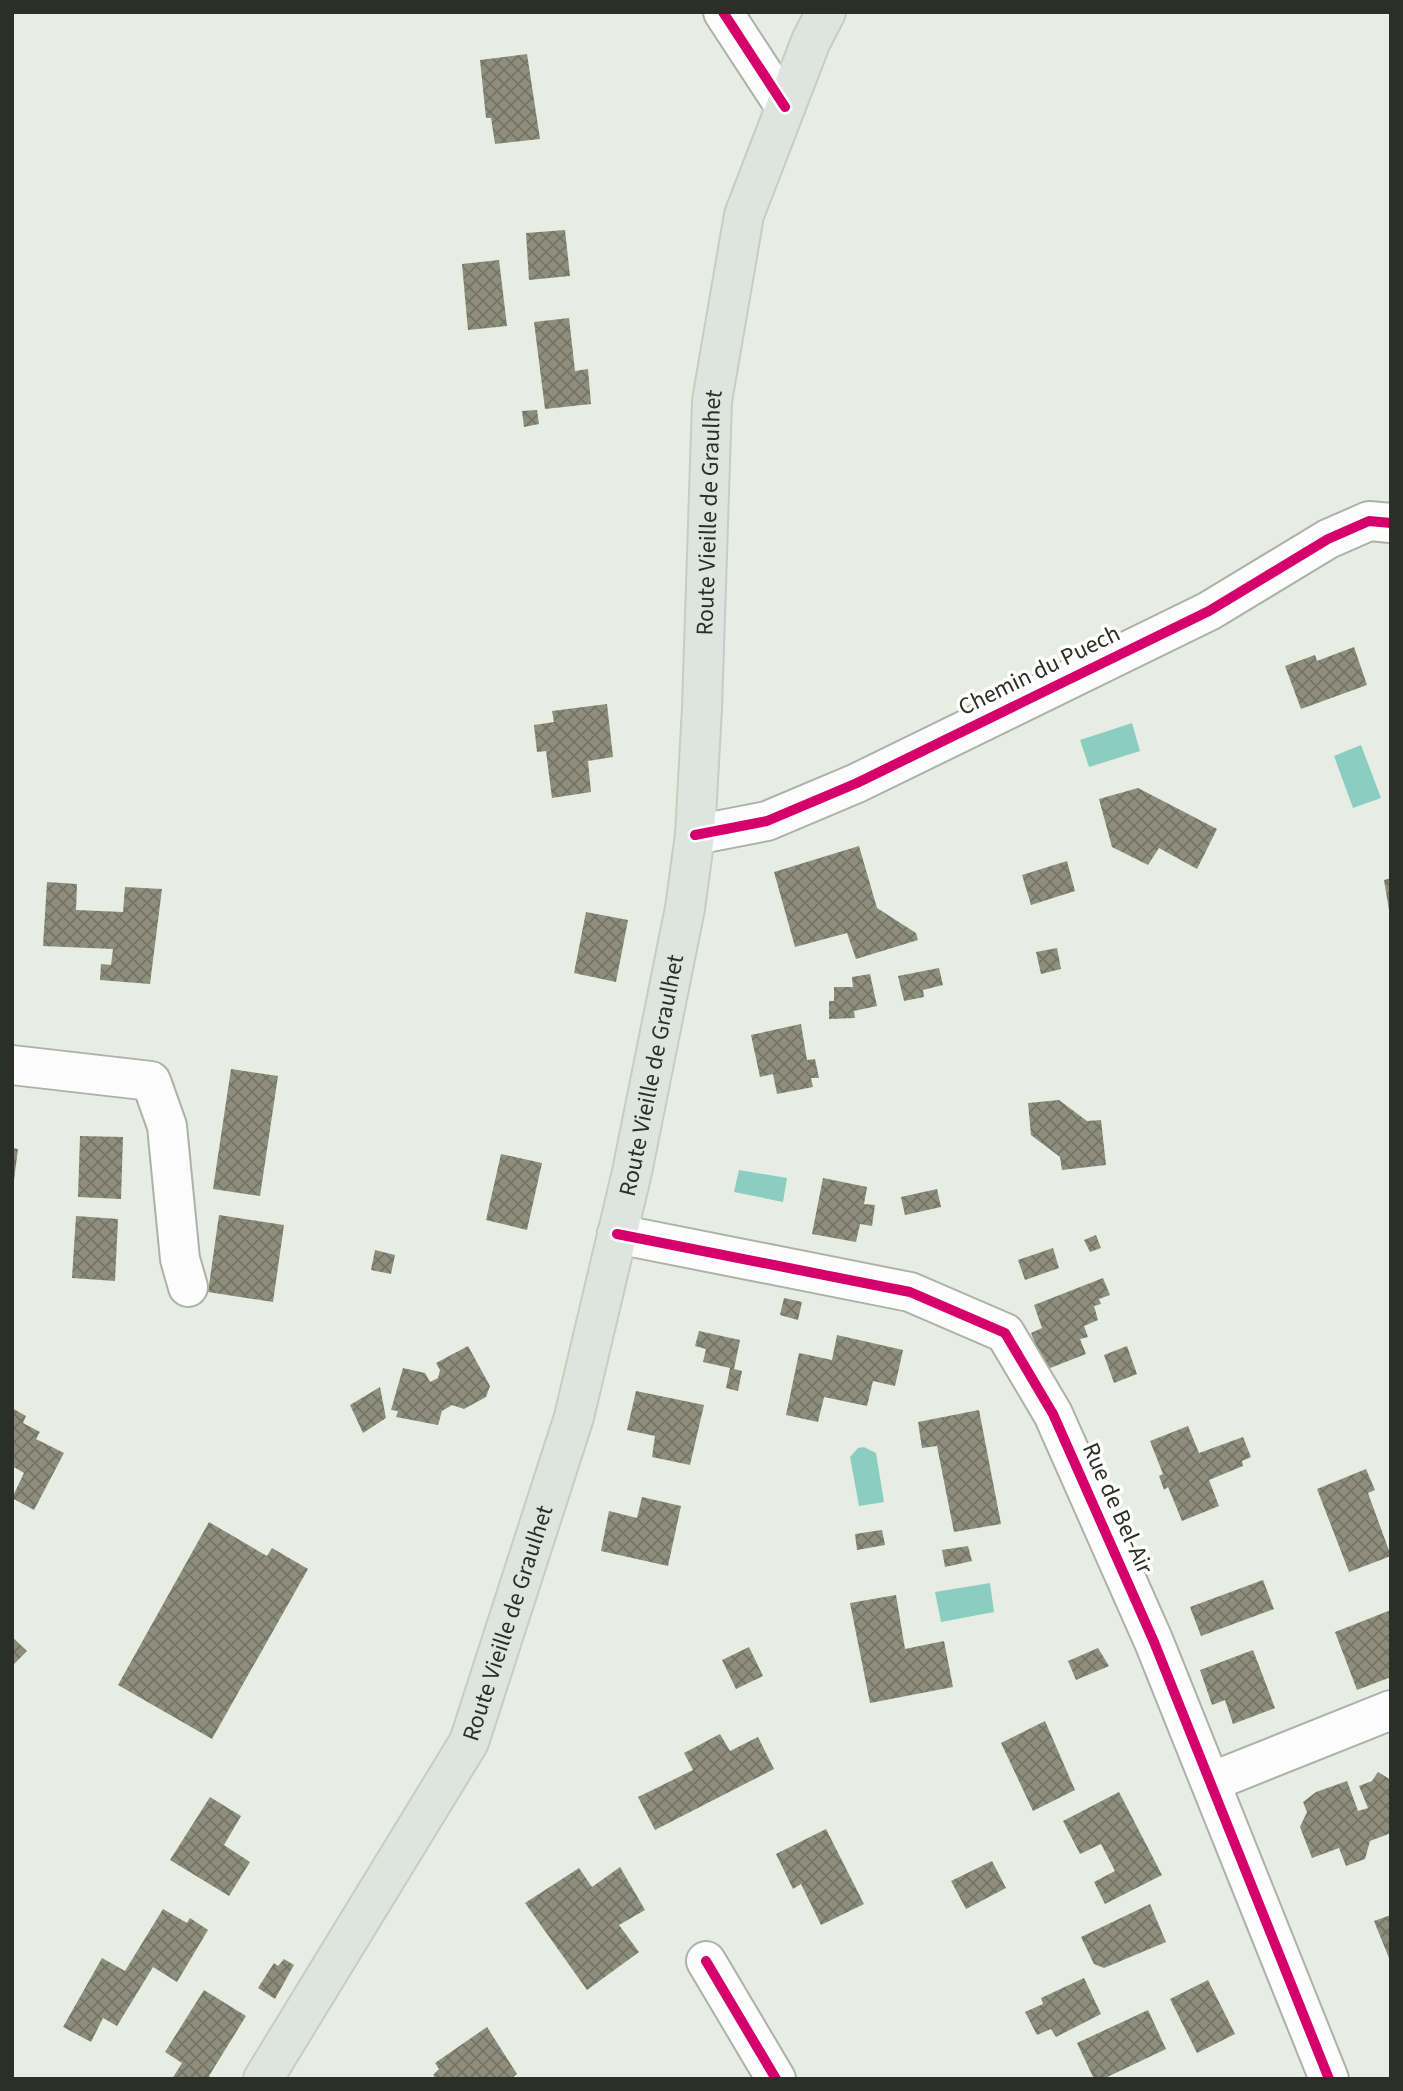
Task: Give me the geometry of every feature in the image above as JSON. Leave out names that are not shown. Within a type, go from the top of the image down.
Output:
[{"type":"main road","name":"Route Vieille de Graulhet","points":[[263,2079],[469,1742],[574,1418],[617,1234],[685,908],[695,835],[712,401],[744,215],[785,107],[827,12]]},
{"type":"street","points":[[723,12],[785,107]]},
{"type":"street","name":"Chemin du Puech","points":[[695,835],[766,821],[857,783],[1209,611],[1328,539],[1370,521],[1391,523]]},
{"type":"street","points":[[12,1065],[151,1081],[167,1126],[180,1259],[188,1287]]},
{"type":"street","name":"Rue de Bel-Air","points":[[617,1234],[910,1292],[1005,1333],[1053,1414],[1154,1642],[1329,2079]]},
{"type":"street","points":[[1211,1782],[1391,1710]]},
{"type":"street","points":[[706,1961],[776,2079]]},
{"type":"water","points":[[1132,723],[1140,751],[1089,767],[1080,740]]},
{"type":"water","points":[[1361,745],[1381,798],[1353,808],[1334,756]]},
{"type":"water","points":[[739,1170],[787,1178],[783,1202],[734,1192]]},
{"type":"water","points":[[864,1447],[876,1453],[884,1502],[859,1506],[850,1457],[858,1448]]},
{"type":"water","points":[[990,1583],[994,1612],[941,1622],[935,1592]]},
{"type":"building","points":[[527,54],[540,139],[495,144],[491,118],[486,118],[480,60]]},
{"type":"building","points":[[565,230],[570,276],[529,280],[526,233]]},
{"type":"building","points":[[499,260],[507,326],[468,330],[462,264]]},
{"type":"building","points":[[569,318],[575,371],[588,369],[591,404],[545,409],[534,322]]},
{"type":"building","points":[[537,410],[539,424],[524,427],[522,411]]},
{"type":"building","points":[[1354,647],[1367,685],[1301,709],[1285,666],[1315,655],[1317,661]]},
{"type":"building","points":[[607,704],[613,757],[588,761],[591,792],[552,798],[546,751],[537,752],[534,725],[554,722],[552,711]]},
{"type":"building","points":[[1138,788],[1217,829],[1197,869],[1159,848],[1148,865],[1112,847],[1099,799]]},
{"type":"building","points":[[859,846],[877,908],[916,933],[918,940],[856,959],[847,933],[795,947],[774,872]]},
{"type":"building","points":[[1067,861],[1075,891],[1031,905],[1022,875]]},
{"type":"building","points":[[1391,878],[1391,910],[1389,910],[1384,880]]},
{"type":"building","points":[[47,882],[77,884],[76,910],[123,912],[125,887],[162,889],[150,984],[100,980],[101,964],[111,965],[113,949],[43,946]]},
{"type":"building","points":[[586,912],[628,920],[616,982],[574,973]]},
{"type":"building","points":[[1057,948],[1061,969],[1041,974],[1036,952]]},
{"type":"building","points":[[939,968],[943,985],[923,990],[924,997],[904,1001],[898,976]]},
{"type":"building","points":[[870,974],[877,1006],[854,1011],[855,1018],[829,1019],[829,1001],[834,1001],[834,987],[853,987],[852,977]]},
{"type":"building","points":[[801,1024],[807,1060],[815,1059],[819,1078],[811,1078],[813,1087],[777,1094],[773,1074],[760,1077],[751,1035]]},
{"type":"building","points":[[231,1069],[278,1076],[260,1196],[213,1189]]},
{"type":"building","points":[[1059,1100],[1087,1121],[1101,1120],[1106,1165],[1062,1170],[1060,1157],[1031,1135],[1028,1103]]},
{"type":"building","points":[[80,1136],[123,1137],[121,1199],[78,1197]]},
{"type":"building","points":[[12,1148],[18,1149],[14,1180],[12,1180]]},
{"type":"building","points":[[501,1154],[542,1163],[527,1230],[486,1220]]},
{"type":"building","points":[[823,1178],[867,1187],[864,1204],[875,1205],[872,1226],[860,1224],[856,1242],[812,1234]]},
{"type":"building","points":[[937,1189],[941,1207],[905,1215],[901,1197]]},
{"type":"building","points":[[219,1215],[284,1225],[273,1302],[208,1292]]},
{"type":"building","points":[[76,1216],[118,1219],[115,1281],[72,1278]]},
{"type":"building","points":[[1096,1235],[1101,1248],[1090,1252],[1084,1240]]},
{"type":"building","points":[[1053,1248],[1059,1268],[1025,1280],[1018,1260]]},
{"type":"building","points":[[375,1250],[395,1255],[391,1274],[371,1270]]},
{"type":"building","points":[[1103,1278],[1110,1295],[1099,1299],[1101,1304],[1094,1306],[1098,1320],[1084,1326],[1088,1337],[1080,1339],[1086,1354],[1045,1370],[1031,1333],[1042,1328],[1034,1305]]},
{"type":"building","points":[[784,1298],[802,1302],[798,1320],[780,1315]]},
{"type":"building","points":[[699,1331],[740,1340],[734,1369],[742,1371],[738,1391],[726,1388],[730,1368],[703,1362],[706,1349],[695,1346]]},
{"type":"building","points":[[837,1335],[903,1350],[895,1386],[873,1381],[867,1406],[824,1397],[818,1422],[786,1415],[799,1353],[832,1360]]},
{"type":"building","points":[[468,1346],[490,1386],[486,1397],[464,1409],[452,1405],[442,1411],[438,1425],[396,1417],[398,1411],[391,1410],[403,1368],[425,1373],[430,1382],[438,1378],[440,1370],[436,1363]]},
{"type":"building","points":[[1127,1346],[1137,1374],[1114,1383],[1104,1355]]},
{"type":"building","points":[[380,1387],[386,1418],[363,1433],[350,1405]]},
{"type":"building","points":[[636,1391],[704,1405],[690,1465],[652,1457],[655,1436],[627,1430]]},
{"type":"building","points":[[12,1408],[26,1416],[23,1423],[40,1432],[36,1439],[64,1453],[34,1510],[12,1498],[24,1473],[12,1466]]},
{"type":"building","points":[[979,1410],[1001,1524],[954,1532],[937,1446],[922,1448],[918,1422]]},
{"type":"building","points":[[1188,1426],[1199,1453],[1243,1437],[1251,1457],[1242,1461],[1243,1466],[1209,1480],[1219,1506],[1182,1521],[1168,1487],[1164,1490],[1159,1476],[1163,1474],[1150,1441]]},
{"type":"building","points":[[1366,1469],[1375,1490],[1368,1493],[1391,1556],[1349,1572],[1317,1489]]},
{"type":"building","points":[[642,1497],[681,1506],[668,1566],[601,1551],[609,1511],[637,1518]]},
{"type":"building","points":[[209,1522],[267,1556],[272,1548],[308,1569],[212,1739],[118,1685]]},
{"type":"building","points":[[882,1530],[885,1545],[857,1550],[855,1534]]},
{"type":"building","points":[[968,1546],[972,1561],[945,1567],[942,1550]]},
{"type":"building","points":[[1263,1580],[1274,1609],[1201,1636],[1190,1607]]},
{"type":"building","points":[[896,1595],[905,1649],[944,1641],[953,1687],[870,1703],[850,1603]]},
{"type":"building","points":[[1391,1610],[1391,1677],[1357,1690],[1335,1632]]},
{"type":"building","points":[[12,1637],[27,1651],[12,1666]]},
{"type":"building","points":[[749,1647],[763,1676],[736,1689],[722,1660]]},
{"type":"building","points":[[1098,1648],[1109,1666],[1076,1680],[1068,1661]]},
{"type":"building","points":[[1253,1650],[1275,1708],[1233,1724],[1225,1700],[1212,1705],[1200,1670]]},
{"type":"building","points":[[1045,1721],[1075,1790],[1033,1811],[1001,1743]]},
{"type":"building","points":[[720,1734],[730,1751],[758,1737],[774,1769],[655,1830],[638,1797],[693,1770],[684,1753]]},
{"type":"building","points":[[1378,1772],[1391,1780],[1391,1833],[1370,1841],[1365,1859],[1346,1866],[1339,1848],[1312,1858],[1300,1827],[1307,1812],[1303,1802],[1316,1792],[1347,1781],[1358,1811],[1368,1808],[1359,1786],[1372,1781]]},
{"type":"building","points":[[1119,1792],[1162,1875],[1105,1904],[1094,1882],[1115,1871],[1101,1844],[1080,1854],[1063,1821]]},
{"type":"building","points":[[210,1797],[241,1816],[224,1845],[250,1862],[229,1896],[170,1860]]},
{"type":"building","points":[[826,1829],[864,1904],[821,1925],[801,1884],[793,1889],[776,1854]]},
{"type":"building","points":[[992,1861],[1006,1888],[966,1909],[951,1881]]},
{"type":"building","points":[[620,1867],[645,1910],[619,1925],[639,1952],[587,1990],[525,1903],[579,1868],[592,1887]]},
{"type":"building","points":[[1150,1904],[1166,1942],[1104,1968],[1094,1964],[1081,1937]]},
{"type":"building","points":[[163,1909],[187,1923],[190,1918],[208,1930],[177,1982],[153,1967],[117,2026],[103,2018],[91,2042],[63,2027],[102,1958],[125,1971]]},
{"type":"building","points":[[1391,1915],[1391,1963],[1374,1921]]},
{"type":"building","points":[[284,1959],[294,1965],[275,1999],[258,1988],[274,1963],[278,1966]]},
{"type":"building","points":[[1084,1978],[1101,2014],[1056,2037],[1051,2029],[1037,2035],[1025,2012],[1043,2004],[1041,1998]]},
{"type":"building","points":[[1208,1980],[1235,2034],[1197,2053],[1170,1999]]},
{"type":"building","points":[[204,1990],[246,2016],[209,2076],[213,2079],[172,2079],[182,2063],[165,2052]]},
{"type":"building","points":[[1148,2010],[1166,2049],[1103,2079],[1094,2079],[1077,2043]]},
{"type":"building","points":[[487,2027],[517,2074],[511,2079],[436,2079],[433,2075],[439,2069],[435,2063]]},
{"type":"cycle path","points":[[723,12],[785,107]]},
{"type":"cycle path","points":[[695,835],[767,821],[857,783],[1209,611],[1328,539],[1369,521],[1391,523]]},
{"type":"cycle path","points":[[617,1234],[910,1292],[1005,1333],[1053,1414],[1154,1642],[1329,2079]]},
{"type":"cycle path","points":[[706,1961],[776,2079]]}]
